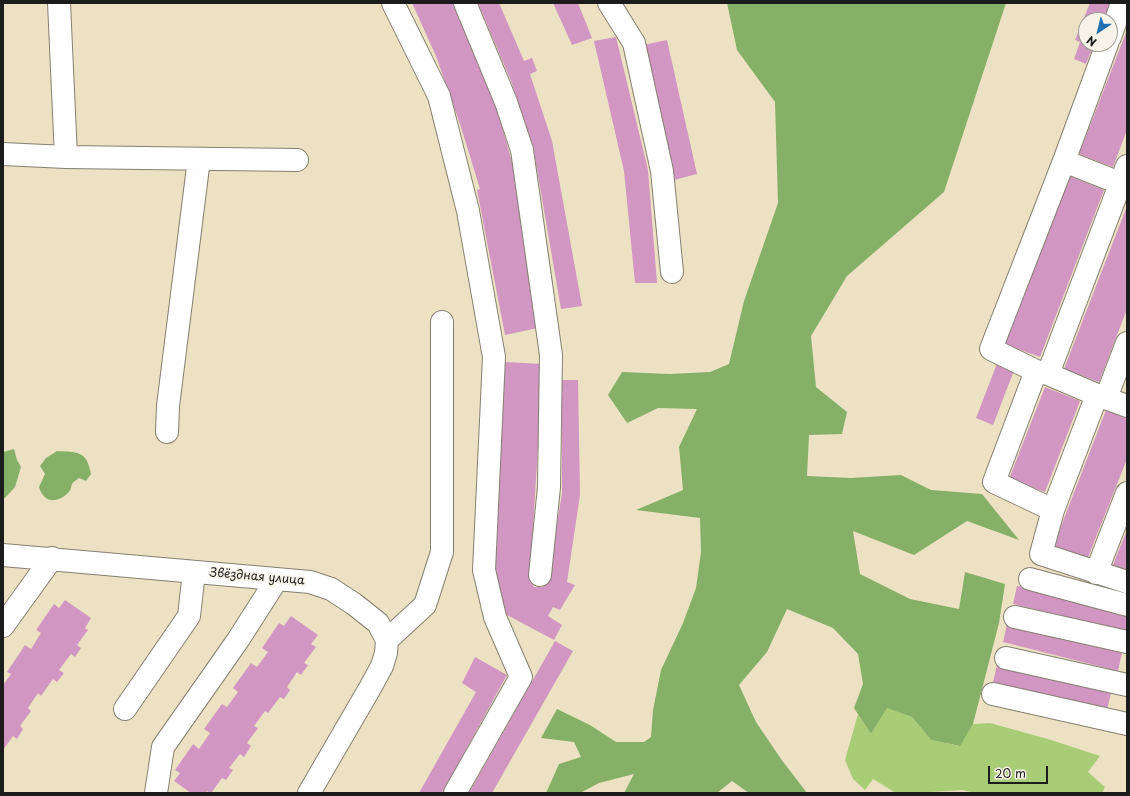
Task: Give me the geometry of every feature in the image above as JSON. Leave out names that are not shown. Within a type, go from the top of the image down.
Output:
[{"type":"street","points":[[59,3],[66,157]]},
{"type":"street","points":[[393,3],[439,96],[468,211],[494,357],[484,570],[495,617],[521,677],[456,793]]},
{"type":"street","points":[[465,3],[506,102],[522,150],[551,355],[549,487],[540,575]]},
{"type":"street","points":[[609,3],[634,43],[662,171],[672,272]]},
{"type":"street","points":[[1118,14],[1122,3]]},
{"type":"street","points":[[1104,52],[1064,161],[991,349],[1042,372],[1127,406]]},
{"type":"street","points":[[3,154],[66,157],[297,160]]},
{"type":"street","points":[[167,432],[168,406],[199,159]]},
{"type":"street","points":[[1053,510],[994,482],[1125,178],[1064,161]]},
{"type":"street","points":[[309,793],[379,672],[386,653],[387,640],[426,604],[442,552],[442,322]]},
{"type":"street","points":[[1127,343],[1102,396],[1053,510],[1041,554],[1127,582]]},
{"type":"street","points":[[1096,573],[1127,493]]},
{"type":"street","name":"Звёздная улица","points":[[3,555],[52,558],[310,582],[331,589],[354,604],[378,623],[387,640]]},
{"type":"street","points":[[3,626],[52,558]]},
{"type":"street","points":[[126,709],[188,616],[194,572]]},
{"type":"street","points":[[156,793],[163,747],[238,640],[277,578]]},
{"type":"street","points":[[1030,578],[1127,605]]},
{"type":"street","points":[[1015,617],[1127,642]]},
{"type":"street","points":[[1006,658],[1127,685]]},
{"type":"street","points":[[993,694],[1127,724]]},
{"type":"green space","points":[[727,3],[1006,3],[944,192],[847,276],[811,336],[816,387],[847,412],[842,434],[809,435],[807,476],[851,478],[901,475],[931,490],[982,494],[1019,540],[967,521],[914,555],[853,531],[860,574],[910,599],[959,609],[965,572],[1005,584],[999,623],[973,724],[960,746],[931,740],[912,717],[887,708],[871,734],[854,708],[863,684],[858,654],[833,628],[787,609],[767,652],[739,685],[756,722],[781,759],[807,793],[749,793],[732,781],[717,793],[624,793],[634,774],[599,783],[580,793],[546,793],[559,764],[581,757],[574,742],[541,738],[557,709],[590,725],[616,742],[644,742],[651,737],[653,710],[661,670],[683,623],[696,588],[701,552],[700,518],[636,510],[683,490],[679,447],[697,409],[658,408],[627,423],[608,395],[622,372],[670,374],[710,372],[729,364],[744,301],[778,203],[775,102],[737,50]]},
{"type":"green space","points":[[14,449],[21,467],[15,487],[5,498],[3,498],[3,452]]},
{"type":"green space","points":[[57,451],[74,452],[85,457],[91,474],[86,481],[79,478],[75,481],[69,492],[64,497],[51,500],[44,496],[39,487],[45,474],[40,466],[46,458]]},
{"type":"green space","points":[[887,707],[912,717],[931,740],[959,746],[973,724],[990,723],[1048,739],[1100,756],[1088,772],[1105,787],[1102,793],[975,793],[963,790],[930,793],[896,793],[873,779],[865,790],[853,779],[845,760],[858,714],[871,734]]},
{"type":"building","points":[[412,3],[456,3],[471,40],[498,112],[515,173],[538,328],[505,335],[477,190],[480,189],[460,124],[436,56]]},
{"type":"building","points":[[478,3],[499,3],[524,61],[532,58],[537,71],[530,74],[552,141],[582,306],[561,309],[533,146],[511,81]]},
{"type":"building","points":[[553,3],[578,3],[592,38],[572,45]]},
{"type":"building","points":[[1090,3],[1110,3],[1106,12],[1086,12]]},
{"type":"building","points":[[1127,30],[1127,130],[1113,167],[1079,154]]},
{"type":"building","points":[[1078,33],[1078,41],[1075,40]]},
{"type":"building","points":[[616,37],[648,170],[657,283],[635,283],[624,171],[594,41]]},
{"type":"building","points":[[667,40],[697,174],[674,180],[643,45]]},
{"type":"building","points":[[1078,48],[1078,52],[1091,52],[1086,64],[1074,59]]},
{"type":"building","points":[[1069,176],[1104,190],[1040,357],[1004,344]]},
{"type":"building","points":[[1127,206],[1127,309],[1099,382],[1064,369]]},
{"type":"building","points":[[998,361],[1015,368],[993,425],[976,418]]},
{"type":"building","points":[[505,362],[543,364],[530,578],[534,587],[543,587],[548,580],[562,493],[562,380],[578,380],[580,495],[567,582],[575,585],[560,610],[553,607],[548,616],[562,625],[554,640],[507,615],[493,587],[493,549]]},
{"type":"building","points":[[1045,387],[1080,401],[1045,492],[1009,479]]},
{"type":"building","points":[[1106,410],[1127,419],[1127,459],[1087,560],[1053,547]]},
{"type":"building","points":[[1127,530],[1127,573],[1112,567]]},
{"type":"building","points":[[1017,586],[1127,612],[1127,631],[1013,604]]},
{"type":"building","points":[[65,600],[91,618],[85,628],[88,630],[77,645],[81,648],[75,657],[71,654],[59,670],[64,673],[57,682],[53,679],[41,696],[38,693],[28,708],[31,711],[20,726],[23,729],[17,739],[13,736],[3,750],[3,685],[11,674],[7,672],[25,645],[31,649],[41,633],[36,630],[54,604],[59,608]]},
{"type":"building","points":[[291,616],[318,635],[311,644],[316,647],[304,663],[308,665],[301,675],[297,672],[287,687],[290,690],[284,699],[280,697],[268,713],[265,711],[254,726],[258,728],[247,743],[251,746],[244,757],[240,754],[229,768],[233,770],[226,780],[222,778],[211,793],[207,791],[206,793],[191,793],[174,781],[180,773],[175,770],[193,744],[199,749],[210,733],[204,729],[222,704],[227,707],[238,692],[233,688],[251,663],[257,667],[268,652],[262,648],[279,623],[284,626]]},
{"type":"building","points":[[1007,624],[1122,653],[1118,671],[1003,642]]},
{"type":"building","points":[[555,641],[573,651],[492,793],[469,793]]},
{"type":"building","points":[[475,657],[507,675],[442,793],[419,793],[476,692],[462,683]]},
{"type":"building","points":[[997,665],[1111,693],[1107,710],[993,682]]}]
